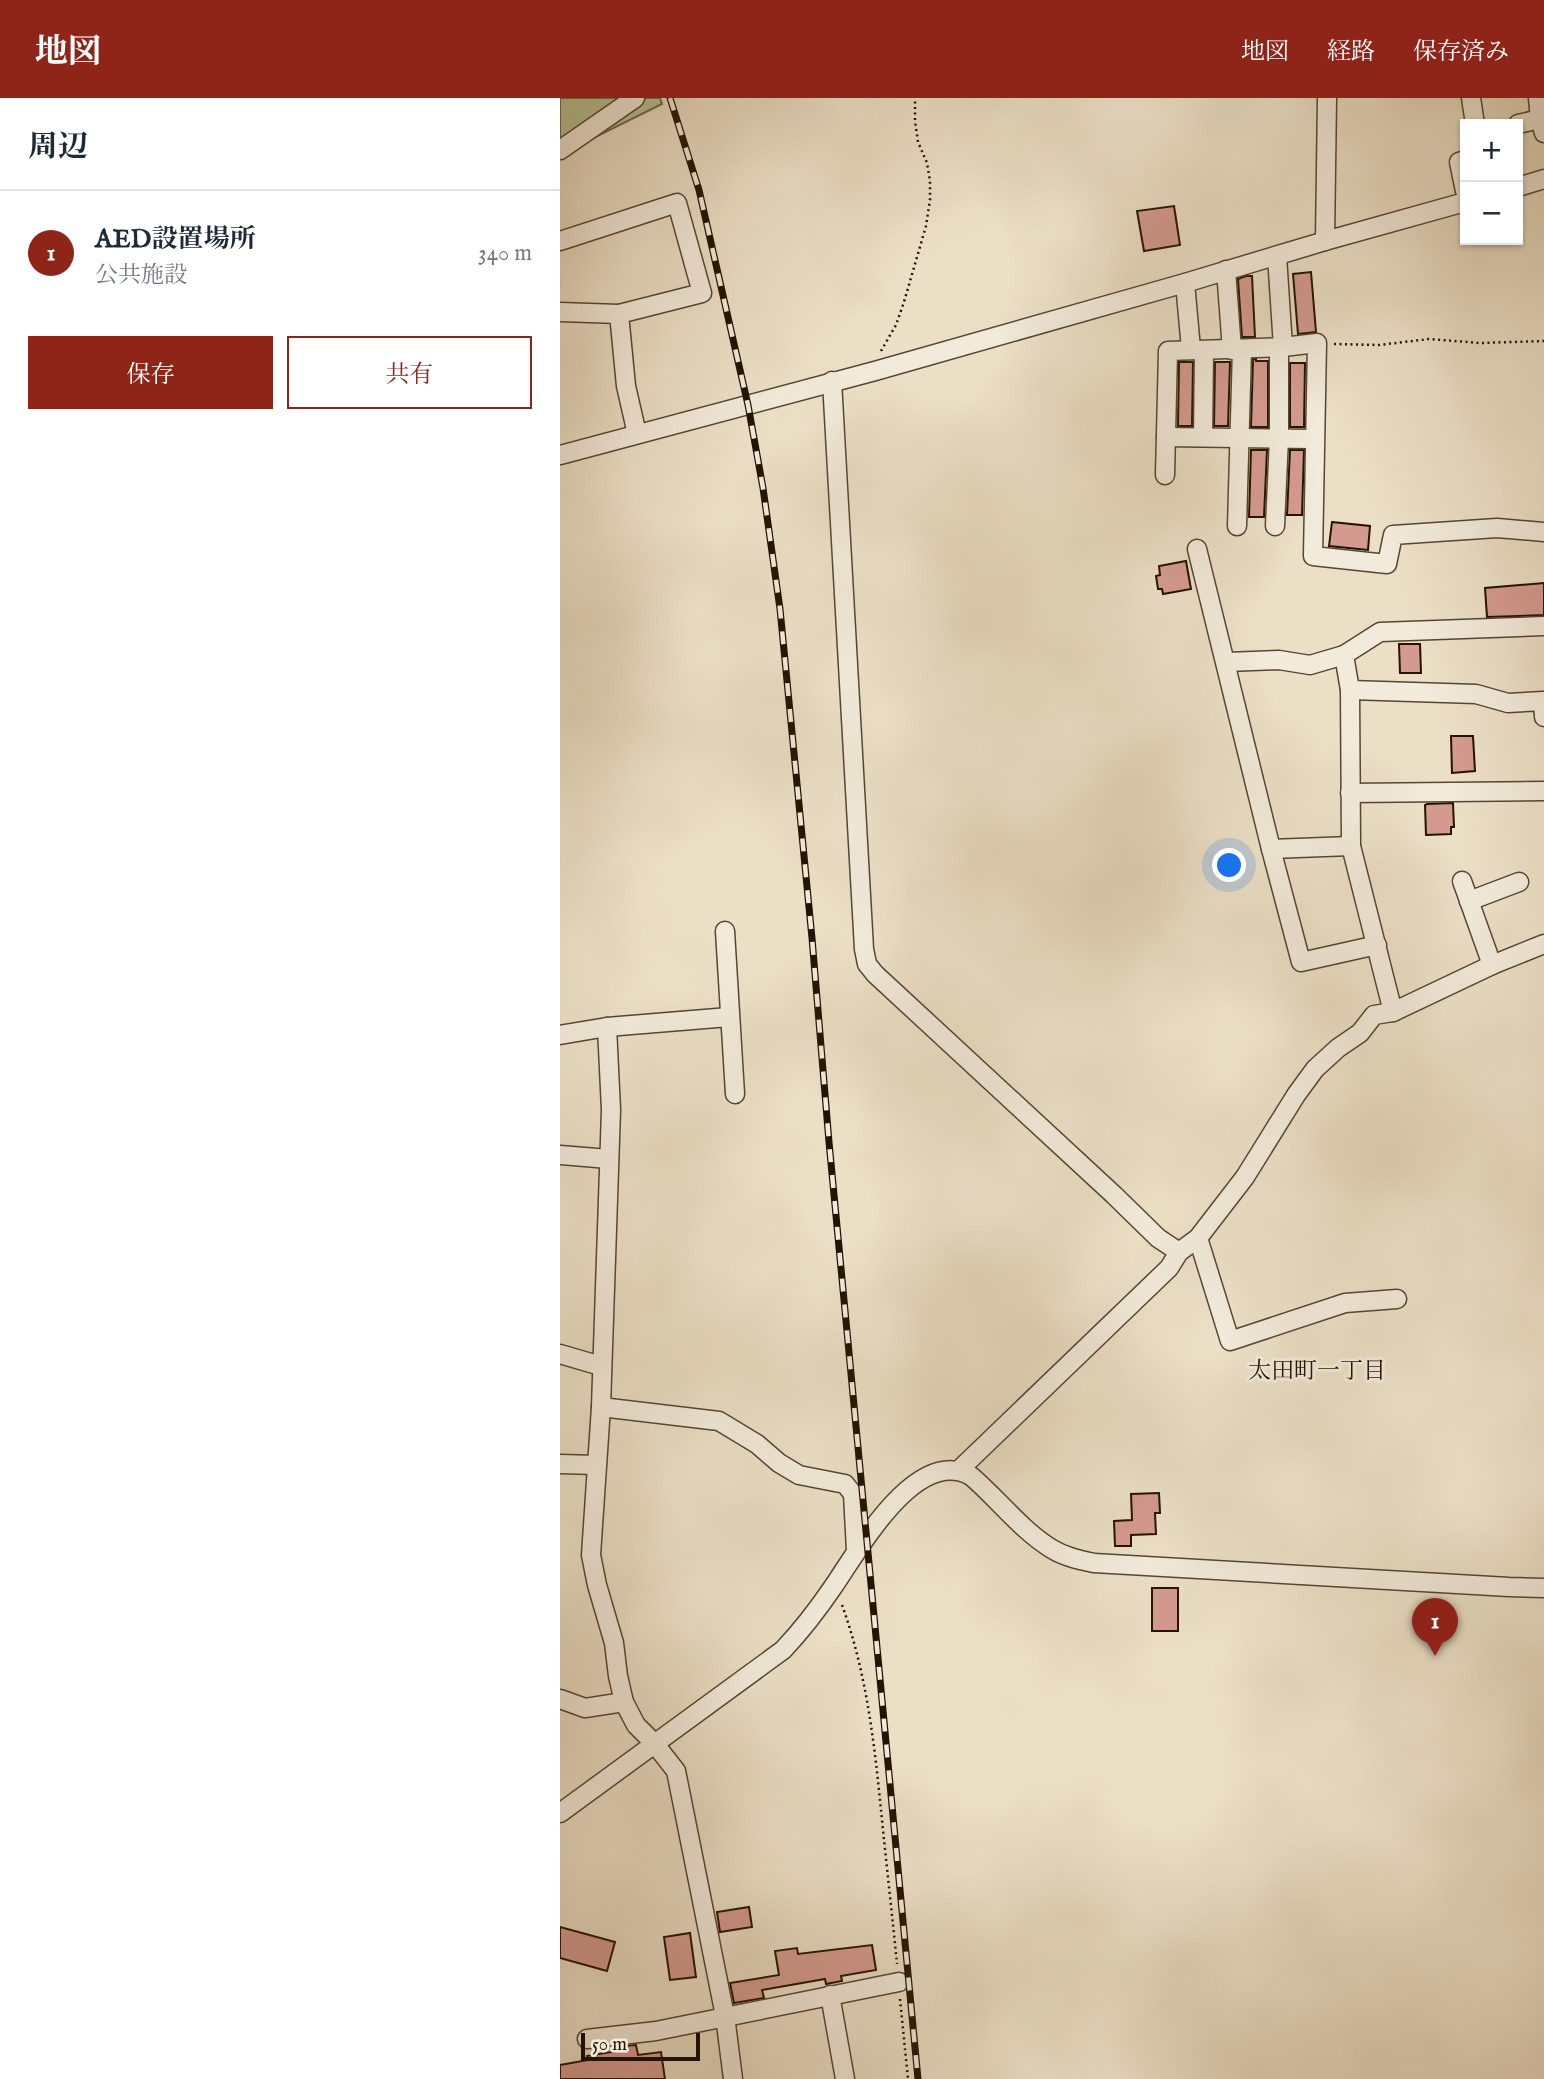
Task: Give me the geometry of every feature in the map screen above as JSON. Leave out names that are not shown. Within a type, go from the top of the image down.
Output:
[{"type":"street","points":[[560,150],[635,98]]},
{"type":"street","points":[[1325,240],[1326,98]]},
{"type":"street","points":[[1471,98],[1474,119]]},
{"type":"street","points":[[1523,124],[1542,126],[1538,98]]},
{"type":"street","points":[[1523,185],[1544,179]]},
{"type":"street","points":[[560,240],[677,203],[702,293],[619,313],[560,312]]},
{"type":"street","points":[[560,455],[875,371],[1460,203]]},
{"type":"street","points":[[1275,526],[1281,347],[1277,256]]},
{"type":"street","points":[[1226,270],[1237,349],[1241,438],[1237,526]]},
{"type":"street","points":[[1185,283],[1198,350],[1203,437]]},
{"type":"street","points":[[619,313],[626,386],[637,434]]},
{"type":"street","points":[[1165,475],[1168,351],[1317,343],[1313,556],[1387,564],[1392,535],[1497,528],[1544,532]]},
{"type":"street","points":[[832,381],[867,964],[1158,1238],[1180,1252]]},
{"type":"street","points":[[1166,436],[1314,439]]},
{"type":"street","points":[[1197,549],[1301,962],[1377,945]]},
{"type":"street","points":[[1227,662],[1279,660],[1310,665],[1344,655],[1380,632],[1544,626]]},
{"type":"street","points":[[1344,655],[1350,690],[1351,846],[1393,1012]]},
{"type":"street","points":[[1350,690],[1476,694],[1508,703],[1543,701],[1544,717]]},
{"type":"street","points":[[1350,793],[1544,791]]},
{"type":"street","points":[[1271,849],[1351,846]]},
{"type":"street","points":[[1462,881],[1492,965]]},
{"type":"street","points":[[1469,901],[1519,882]]},
{"type":"street","points":[[725,931],[735,1094]]},
{"type":"street","points":[[960,1469],[1169,1268],[1180,1252],[1198,1238],[1245,1177],[1315,1069],[1360,1033],[1374,1015],[1393,1012],[1492,965],[1544,944]]},
{"type":"street","points":[[560,1035],[607,1027],[729,1017]]},
{"type":"street","points":[[607,1027],[611,1111],[601,1407],[591,1555],[614,1643],[624,1702],[636,1725],[676,1771],[725,2016],[733,2079]]},
{"type":"street","points":[[560,1154],[609,1159]]},
{"type":"street","points":[[1198,1238],[1230,1340],[1345,1303],[1397,1299]]},
{"type":"street","points":[[560,1354],[601,1366]]},
{"type":"street","points":[[601,1407],[719,1420],[799,1475],[845,1484],[853,1494],[856,1551]]},
{"type":"street","points":[[560,1464],[596,1465]]},
{"type":"street","points":[[560,1813],[783,1650],[803,1629],[856,1551],[902,1493],[919,1480],[944,1470],[960,1469],[971,1476],[1037,1539],[1054,1550],[1071,1558],[1094,1563],[1544,1588]]},
{"type":"street","points":[[560,1699],[585,1708],[624,1702]]},
{"type":"street","points":[[587,2039],[656,2031],[899,1982]]},
{"type":"street","points":[[830,1995],[845,2079]]},
{"type":"path","points":[[875,371],[879,356],[896,325],[926,226],[930,181],[927,163],[918,142],[915,98]]},
{"type":"path","points":[[1317,343],[1379,345],[1429,339],[1480,343],[1544,341]]},
{"type":"path","points":[[834,1586],[853,1636],[873,1731],[908,2079]]},
{"type":"green space","points":[[560,98],[660,98],[662,104],[560,156]]},
{"type":"building","points":[[1174,206],[1180,245],[1144,251],[1137,211]]},
{"type":"building","points":[[1311,272],[1316,332],[1298,334],[1293,274]]},
{"type":"building","points":[[1252,276],[1255,337],[1242,337],[1238,279]]},
{"type":"building","points":[[1253,359],[1268,361],[1268,427],[1251,427]]},
{"type":"building","points":[[1179,362],[1193,362],[1192,426],[1178,426]]},
{"type":"building","points":[[1215,362],[1230,362],[1228,426],[1214,426]]},
{"type":"building","points":[[1290,363],[1305,363],[1304,427],[1290,427]]},
{"type":"building","points":[[1251,450],[1267,450],[1264,517],[1249,517]]},
{"type":"building","points":[[1290,450],[1304,450],[1302,515],[1287,515]]},
{"type":"building","points":[[1332,522],[1370,526],[1368,550],[1329,546]]},
{"type":"building","points":[[1186,561],[1191,589],[1163,594],[1162,589],[1158,589],[1156,576],[1160,575],[1159,566]]},
{"type":"building","points":[[1544,583],[1544,615],[1487,617],[1485,588]]},
{"type":"building","points":[[1399,644],[1420,644],[1421,673],[1400,673]]},
{"type":"building","points":[[1451,736],[1473,736],[1475,771],[1452,773]]},
{"type":"building","points":[[1453,803],[1454,827],[1451,827],[1451,834],[1426,835],[1425,805]]},
{"type":"building","points":[[1159,1493],[1160,1513],[1155,1513],[1156,1534],[1131,1535],[1131,1546],[1115,1546],[1114,1521],[1132,1520],[1131,1494]]},
{"type":"building","points":[[1152,1588],[1178,1588],[1178,1631],[1152,1631]]},
{"type":"building","points":[[749,1907],[752,1927],[720,1932],[717,1912]]},
{"type":"building","points":[[560,1927],[615,1942],[607,1971],[560,1958]]},
{"type":"building","points":[[690,1933],[696,1977],[670,1980],[664,1937]]},
{"type":"building","points":[[872,1945],[876,1970],[841,1976],[842,1981],[826,1984],[825,1979],[762,1990],[764,1998],[734,2003],[730,1983],[779,1975],[775,1951],[797,1948],[798,1954]]},
{"type":"building","points":[[636,2045],[638,2055],[661,2052],[665,2079],[560,2079],[560,2065],[588,2060],[587,2056],[623,2050],[623,2046]]},
{"type":"railway","points":[[670,98],[699,190],[748,405],[780,609],[918,2079]]},
{"type":"place","name":"AED設置場所","points":[[1435,1656]]},
{"type":"district","name":"太田町一丁目","points":[[1317,1370]]}]
